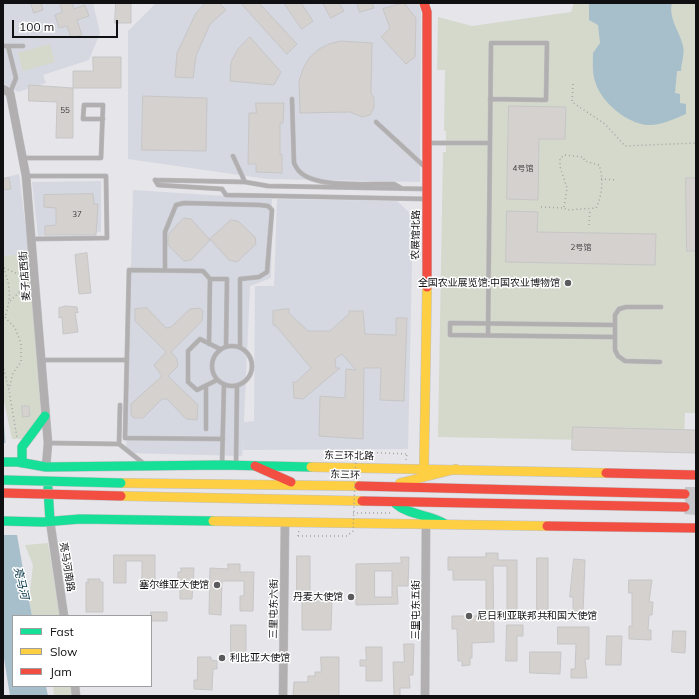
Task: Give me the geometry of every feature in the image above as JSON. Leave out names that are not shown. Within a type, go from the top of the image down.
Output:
[{"type":"main road","name":"农展馆北路","points":[[424,3],[427,12],[428,143],[424,468]]},
{"type":"main road","points":[[20,462],[22,447],[45,416]]},
{"type":"main road","name":"东三环北路","points":[[3,462],[20,462],[46,467],[222,465],[424,468],[695,476]]},
{"type":"main road","points":[[255,466],[296,484]]},
{"type":"main road","points":[[46,467],[50,521]]},
{"type":"main road","points":[[382,488],[456,469]]},
{"type":"main road","name":"东三环","points":[[3,480],[121,483],[296,484],[382,488],[685,494]]},
{"type":"main road","points":[[3,493],[685,508]]},
{"type":"main road","points":[[395,502],[402,510],[438,519],[445,524]]},
{"type":"main road","points":[[3,521],[27,522],[80,519],[694,527]]},
{"type":"street","name":"麦子店西街","points":[[6,91],[26,176],[48,443],[46,467]]},
{"type":"street","name":"亮马河南路","points":[[50,521],[64,615]]},
{"type":"street","name":"三里屯东六街","points":[[283,696],[285,522]]},
{"type":"street","name":"三里屯东五街","points":[[425,696],[426,524]]},
{"type":"lane","points":[[488,335],[490,99],[491,43],[546,44],[546,100],[490,99]]},
{"type":"lane","points":[[3,46],[23,46]]},
{"type":"lane","points":[[6,91],[16,78],[8,46]]},
{"type":"lane","points":[[292,99],[294,163],[299,172],[316,180],[330,182],[394,184],[401,189]]},
{"type":"lane","points":[[22,158],[101,158],[103,120],[103,105],[84,105],[83,119],[103,120]]},
{"type":"lane","points":[[376,122],[428,170]]},
{"type":"lane","points":[[428,143],[490,143]]},
{"type":"lane","points":[[233,156],[245,182]]},
{"type":"lane","points":[[26,176],[106,176],[107,238],[32,239]]},
{"type":"lane","points":[[226,204],[226,195],[222,189],[158,185],[155,180],[245,182],[268,186],[401,189],[428,194]]},
{"type":"lane","points":[[392,189],[392,198]]},
{"type":"lane","points":[[226,195],[392,198],[428,194]]},
{"type":"lane","points":[[165,270],[165,232],[176,205],[184,203],[268,206],[272,210],[267,272],[259,277],[240,279],[240,347]]},
{"type":"lane","points":[[209,344],[210,279],[203,271],[129,270],[125,438],[223,439]]},
{"type":"lane","points":[[210,279],[227,279],[226,346]]},
{"type":"lane","points":[[660,362],[625,361],[618,356],[615,350],[615,316],[619,309],[626,307],[661,307]]},
{"type":"lane","points":[[615,325],[450,323],[450,335],[615,337]]},
{"type":"lane","points":[[218,380],[197,390],[188,382],[188,351],[200,339],[220,350]]},
{"type":"lane","points":[[226,346],[240,347],[250,356],[253,364],[249,378],[237,386],[224,385],[218,380],[212,371],[212,364],[215,355],[226,346]]},
{"type":"lane","points":[[41,360],[127,360]]},
{"type":"lane","points":[[222,465],[224,385]]},
{"type":"lane","points":[[206,386],[206,428]]},
{"type":"lane","points":[[236,466],[237,386]]},
{"type":"lane","points":[[119,444],[120,405]]},
{"type":"lane","points":[[48,443],[119,444],[149,467]]},
{"type":"path","points":[[573,84],[572,102],[605,124],[625,146],[696,143]]},
{"type":"path","points":[[541,207],[564,208],[567,210],[596,208],[600,201],[602,171],[599,165],[586,161],[583,157],[564,155],[560,159],[560,166],[567,188],[564,208]]},
{"type":"path","points":[[601,179],[617,180]]},
{"type":"path","points":[[589,225],[590,209]]},
{"type":"path","points":[[3,268],[35,281]]},
{"type":"path","points":[[3,268],[9,283],[10,301],[4,317],[15,328],[21,343],[21,362],[14,374],[9,390]]},
{"type":"path","points":[[10,301],[26,286],[35,281]]},
{"type":"path","points":[[3,365],[9,390],[17,439]]},
{"type":"path","points":[[298,536],[348,536],[353,531],[356,453],[406,454]]},
{"type":"path","points":[[353,513],[386,513]]},
{"type":"shaded area","points":[[3,3],[93,3],[100,33],[89,60],[43,75],[46,83],[18,92],[3,83]]},
{"type":"shaded area","points":[[156,3],[418,3],[421,12],[420,182],[267,179],[128,159],[128,31]]},
{"type":"shaded area","name":"全国农业展览馆;中国农业博物馆","points":[[574,3],[696,3],[696,413],[685,413],[684,442],[438,437],[443,152],[446,152],[446,131],[444,131],[445,70],[437,70],[438,17],[472,26],[571,12]]},
{"type":"shaded area","points":[[50,44],[55,62],[23,71],[18,53]]},
{"type":"shaded area","points":[[19,174],[29,254],[3,256],[3,178]]},
{"type":"shaded area","points":[[101,181],[101,232],[38,236],[32,182]]},
{"type":"shaded area","points":[[133,190],[272,199],[271,278],[250,286],[244,422],[254,421],[255,286],[274,286],[277,199],[397,201],[413,216],[408,449],[243,450],[244,435],[242,456],[126,453]]},
{"type":"shaded area","points":[[29,254],[41,413],[22,439],[12,439],[3,397],[3,256]]},
{"type":"shaded area","points":[[48,543],[60,615],[32,615],[29,600],[33,565],[25,545]]},
{"type":"shaded area","points":[[53,687],[71,687],[72,696],[54,696]]},
{"type":"water","points":[[589,3],[672,3],[671,9],[673,20],[682,41],[683,49],[681,71],[677,71],[675,93],[680,94],[680,103],[686,104],[686,114],[662,123],[647,125],[631,120],[615,110],[608,103],[598,89],[594,78],[593,53],[600,43],[598,25],[589,20]]},
{"type":"water","name":"亮马河","points":[[3,401],[9,482],[17,536],[32,615],[12,615],[12,687],[46,687],[48,696],[10,696],[3,652]]},
{"type":"pier","points":[[3,443],[7,443],[19,535],[3,535]]},
{"type":"building","points":[[31,3],[41,3],[43,10],[34,13]]},
{"type":"building","points":[[60,3],[72,3],[74,9],[85,5],[89,16],[77,20],[82,35],[71,38],[67,26],[59,28],[55,15],[62,12]]},
{"type":"building","points":[[116,3],[131,3],[131,23],[115,23]]},
{"type":"building","points":[[206,3],[219,3],[226,10],[210,24],[196,56],[193,78],[175,77],[177,53],[196,13]]},
{"type":"building","points":[[241,3],[259,3],[297,44],[287,54]]},
{"type":"building","points":[[284,3],[301,3],[313,21],[302,29]]},
{"type":"building","points":[[323,3],[339,3],[344,11],[331,18]]},
{"type":"building","points":[[357,3],[372,3],[374,8],[360,12]]},
{"type":"building","points":[[404,3],[416,18],[415,57],[406,64],[381,37],[390,28],[383,9]]},
{"type":"building","points":[[250,37],[281,72],[274,85],[230,81],[231,62],[238,49]]},
{"type":"building","points":[[341,41],[372,43],[371,93],[374,98],[374,108],[370,115],[362,117],[350,112],[300,113],[299,81],[309,58],[319,49],[329,44]]},
{"type":"building","points":[[93,57],[121,57],[121,88],[73,88],[73,71],[93,71]]},
{"type":"building","points":[[29,85],[73,88],[73,138],[56,138],[57,102],[29,101]]},
{"type":"building","points":[[143,96],[207,98],[206,151],[142,150]]},
{"type":"building","points":[[256,103],[284,103],[283,123],[280,123],[280,154],[282,154],[282,173],[256,172],[256,164],[248,164],[249,113],[256,113]]},
{"type":"building","points":[[509,106],[566,107],[565,139],[539,139],[538,200],[507,199]]},
{"type":"building","points":[[9,178],[11,189],[3,190],[3,179]]},
{"type":"building","points":[[686,178],[696,178],[696,251],[687,251]]},
{"type":"building","points":[[93,194],[94,204],[98,204],[96,235],[45,235],[45,226],[56,225],[56,208],[44,207],[44,195]]},
{"type":"building","points":[[507,211],[538,212],[537,232],[656,234],[655,265],[506,262]]},
{"type":"building","points":[[184,218],[191,219],[210,240],[191,260],[184,261],[168,245],[168,235]]},
{"type":"building","points":[[231,220],[238,221],[255,237],[256,244],[237,262],[229,260],[210,239]]},
{"type":"building","points":[[87,253],[91,293],[79,294],[75,255]]},
{"type":"building","points":[[66,306],[77,307],[78,313],[75,312],[78,332],[63,334],[62,317],[59,318],[59,308]]},
{"type":"building","points":[[147,308],[166,328],[171,327],[190,309],[200,308],[203,311],[202,321],[171,352],[177,359],[178,366],[168,376],[198,405],[197,420],[186,419],[167,399],[162,399],[143,418],[134,418],[131,415],[131,404],[162,376],[154,365],[166,352],[135,321],[135,309]]},
{"type":"building","points":[[289,309],[289,313],[308,331],[330,331],[349,314],[349,311],[363,311],[365,334],[396,335],[396,318],[407,318],[404,401],[380,400],[381,368],[364,368],[363,439],[319,436],[320,396],[345,398],[346,369],[356,370],[342,354],[335,359],[336,368],[340,368],[303,399],[294,398],[293,382],[296,382],[311,368],[276,326],[273,325],[273,311]]},
{"type":"building","points":[[22,406],[29,406],[30,416],[23,417]]},
{"type":"building","points":[[573,427],[696,430],[696,453],[572,450]]},
{"type":"building","points":[[486,553],[498,553],[498,560],[517,560],[517,612],[507,612],[507,566],[493,566],[494,642],[472,643],[472,658],[470,658],[470,665],[462,666],[462,661],[458,661],[457,629],[452,629],[452,616],[477,616],[477,614],[486,614],[486,580],[453,580],[453,570],[448,570],[448,557],[486,557]]},
{"type":"building","points":[[114,555],[155,555],[155,584],[142,584],[142,561],[126,561],[126,583],[114,583]]},
{"type":"building","points":[[297,556],[310,556],[310,598],[332,599],[331,630],[302,630],[302,593],[297,593]]},
{"type":"building","points":[[401,557],[409,557],[408,586],[397,586],[398,604],[356,605],[356,564],[401,563]],"holes":[[[375,571],[392,571],[392,597],[375,597]]]},
{"type":"building","points":[[537,558],[548,558],[548,614],[537,614]]},
{"type":"building","points":[[574,559],[585,560],[583,614],[573,614],[573,597],[570,597]]},
{"type":"building","points":[[228,564],[240,564],[240,572],[254,572],[253,611],[240,611],[240,596],[244,596],[244,581],[222,581],[221,615],[209,614],[210,568],[228,569]]},
{"type":"building","points":[[181,568],[194,568],[192,599],[180,599],[180,580],[178,580],[178,572],[181,572]]},
{"type":"building","points":[[88,579],[100,579],[100,582],[103,582],[103,612],[86,612],[86,582],[88,583]]},
{"type":"building","points":[[629,580],[652,580],[649,602],[653,602],[652,615],[649,615],[648,630],[651,630],[651,640],[629,639],[629,626],[632,626],[632,593],[629,593]]},
{"type":"building","points":[[151,612],[167,612],[167,621],[152,621]]},
{"type":"building","points":[[231,625],[246,625],[246,661],[235,661],[235,659],[231,659]]},
{"type":"building","points":[[507,625],[523,625],[523,636],[517,636],[517,661],[506,661]]},
{"type":"building","points":[[558,627],[589,627],[589,659],[585,659],[587,678],[571,678],[571,669],[575,669],[576,644],[558,644]]},
{"type":"building","points":[[673,631],[686,631],[685,653],[672,652]]},
{"type":"building","points":[[607,636],[622,636],[621,665],[606,665]]},
{"type":"building","points":[[404,644],[414,644],[413,675],[409,675],[410,688],[400,688],[400,696],[394,696],[393,662],[404,662]]},
{"type":"building","points":[[366,647],[382,647],[382,681],[366,681],[366,666],[360,666],[360,660],[366,660]]},
{"type":"building","points":[[530,652],[561,652],[560,674],[530,673]]},
{"type":"building","points":[[198,657],[211,657],[211,660],[217,661],[217,669],[213,669],[212,690],[194,689],[194,680],[197,680]]},
{"type":"building","points":[[321,657],[339,657],[339,696],[293,696],[294,682],[308,682],[308,676],[315,676],[315,672],[321,672]]},
{"type":"tunnel","points":[[685,494],[696,494]]},
{"type":"tunnel","points":[[685,507],[696,508]]},
{"type":"traffic: fast","points":[[22,463],[22,447],[45,416]]},
{"type":"traffic: fast","points":[[3,462],[18,462],[46,467],[222,465],[311,467]]},
{"type":"traffic: fast","points":[[3,480],[121,483]]},
{"type":"traffic: fast","points":[[48,488],[50,521]]},
{"type":"traffic: fast","points":[[396,504],[407,511],[433,518],[445,524]]},
{"type":"traffic: fast","points":[[3,521],[43,522],[80,519],[213,521]]},
{"type":"traffic: slow","points":[[424,468],[427,287]]},
{"type":"traffic: slow","points":[[311,467],[606,473]]},
{"type":"traffic: slow","points":[[400,483],[456,469]]},
{"type":"traffic: slow","points":[[121,483],[359,486]]},
{"type":"traffic: slow","points":[[121,496],[362,501]]},
{"type":"traffic: slow","points":[[213,521],[547,526]]},
{"type":"traffic: jam","points":[[424,3],[427,12],[427,287]]},
{"type":"traffic: jam","points":[[255,466],[291,482]]},
{"type":"traffic: jam","points":[[606,473],[696,475]]},
{"type":"traffic: jam","points":[[359,486],[685,494]]},
{"type":"traffic: jam","points":[[3,493],[121,496]]},
{"type":"traffic: jam","points":[[362,501],[685,507]]},
{"type":"traffic: jam","points":[[547,526],[696,528]]},
{"type":"place","name":"全国农业展览馆;中国农业博物馆","points":[[568,283]]},
{"type":"place","name":"塞尔维亚大使馆","points":[[217,585]]},
{"type":"place","name":"丹麦大使馆","points":[[351,597]]},
{"type":"place","name":"尼日利亚联邦共和国大使馆","points":[[469,616]]},
{"type":"place","name":"利比亚大使馆","points":[[222,658]]}]
